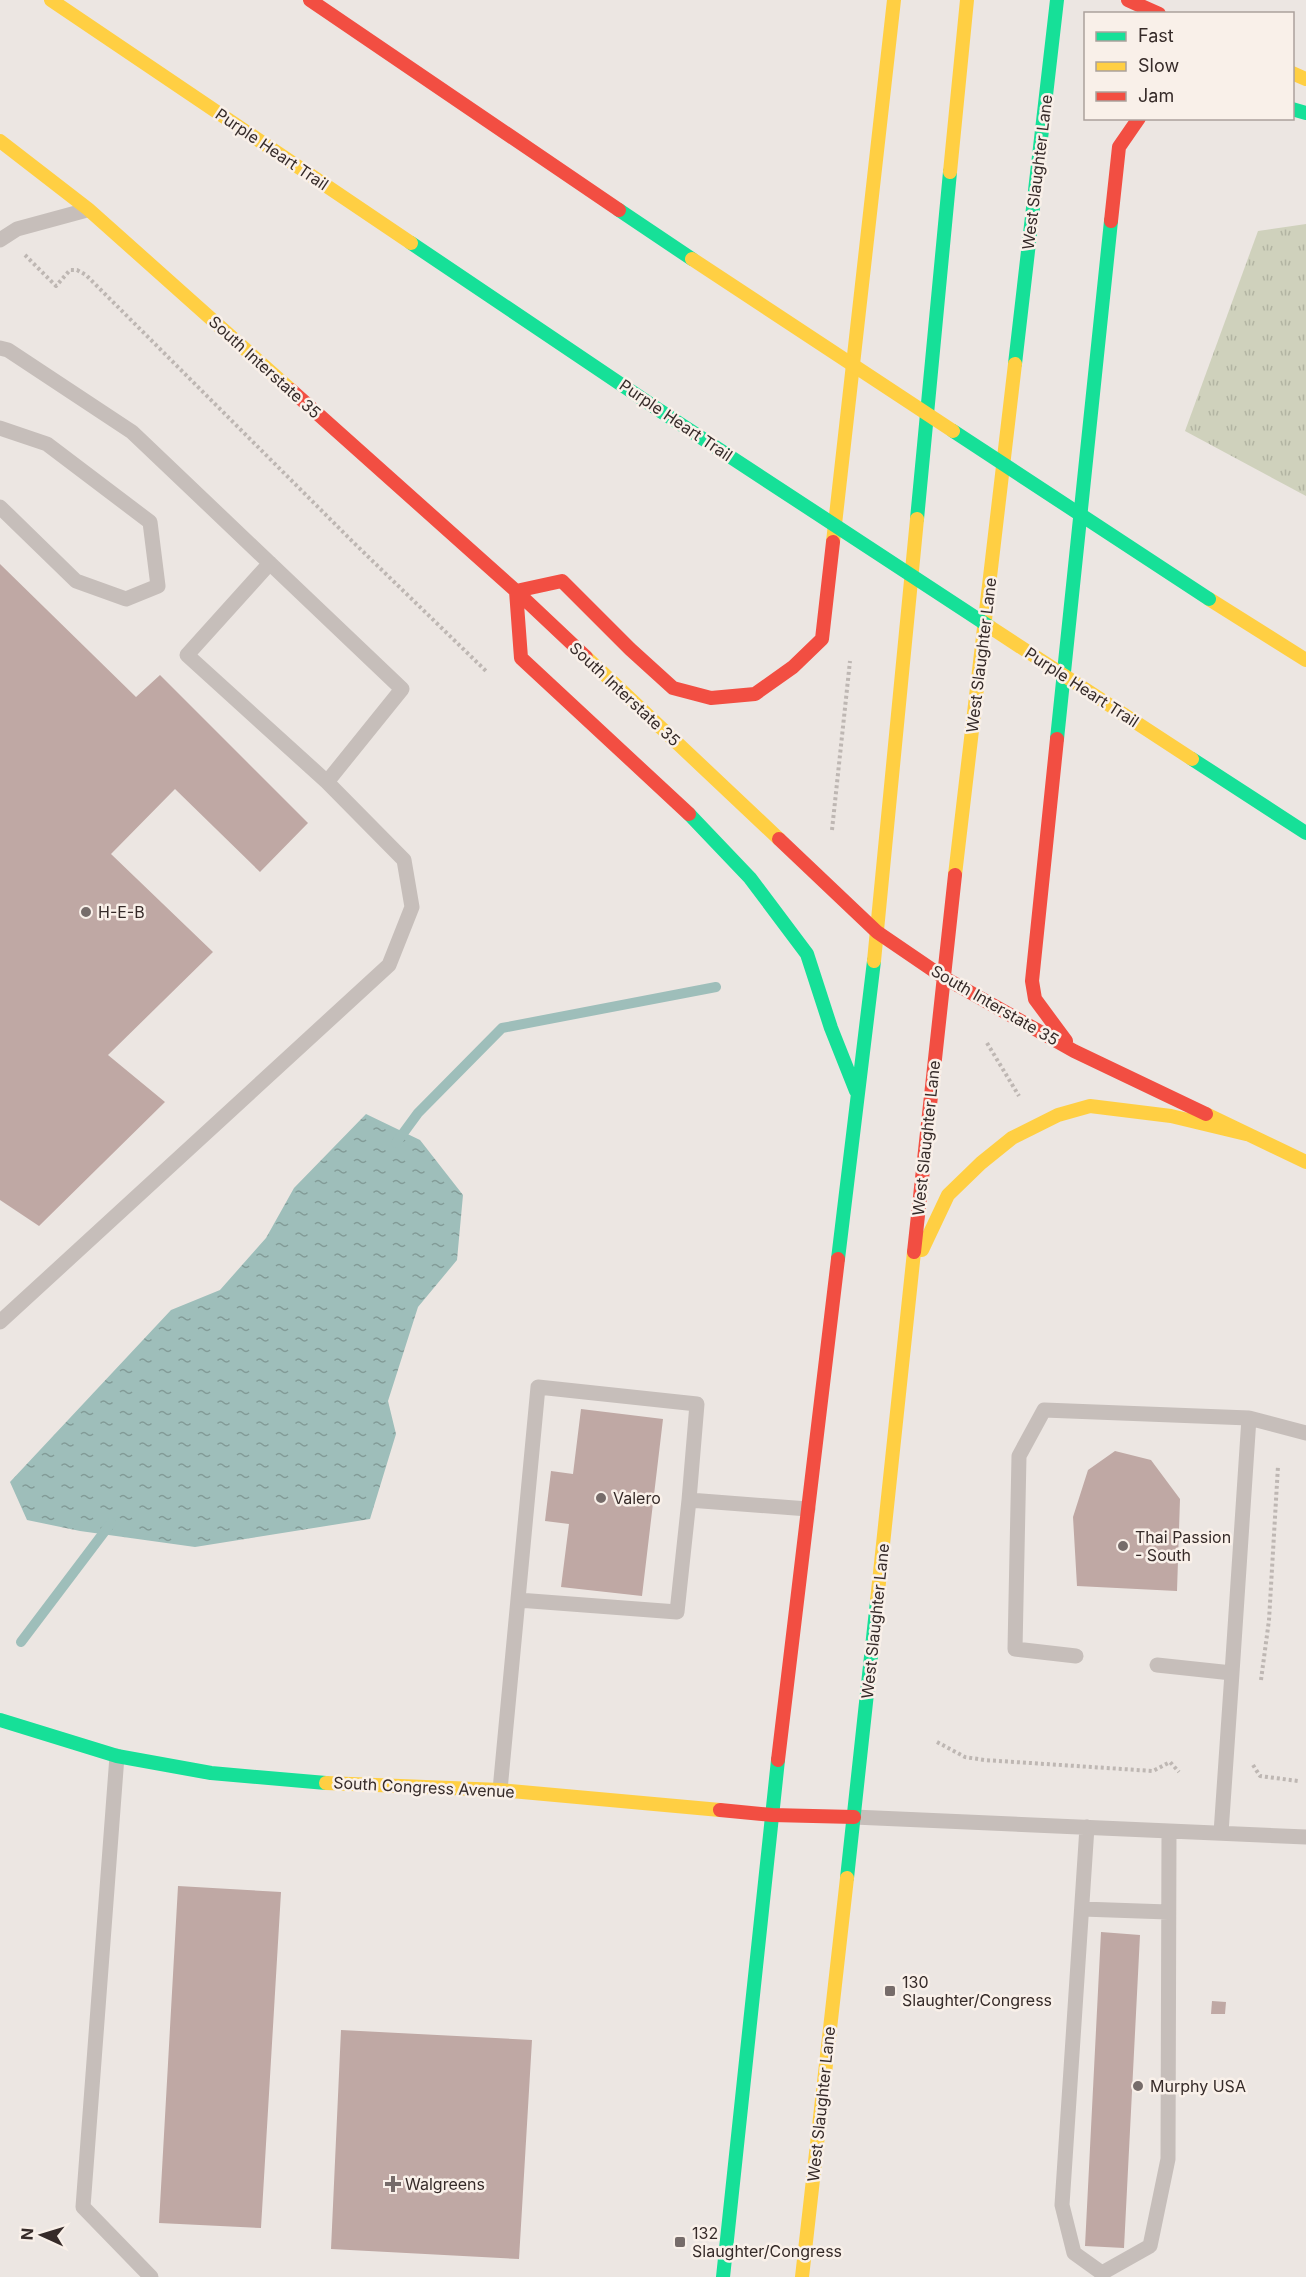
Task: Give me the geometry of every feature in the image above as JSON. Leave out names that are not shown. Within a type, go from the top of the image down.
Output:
[{"type":"main road","name":"Purple Heart Trail","points":[[51,0],[662,412],[1306,833]]},
{"type":"main road","points":[[310,0],[692,259],[1209,599],[1306,660]]},
{"type":"main road","points":[[322,0],[390,54]]},
{"type":"main road","points":[[858,1096],[831,1028],[807,954],[750,878],[684,808],[521,658],[516,591],[562,581],[630,650],[673,688],[711,698],[754,694],[793,667],[822,639],[894,0]]},
{"type":"main road","points":[[723,2277],[772,1815],[877,932],[968,0]]},
{"type":"main road","name":"West Slaughter Lane","points":[[802,2277],[854,1817],[943,977],[1057,0]]},
{"type":"main road","points":[[1128,0],[1155,12]]},
{"type":"main road","points":[[1074,1051],[1035,999],[1032,981],[1119,147],[1138,120]]},
{"type":"main road","name":"South Interstate 35","points":[[0,141],[88,209],[516,591],[877,932],[943,977],[1074,1051],[1306,1162]]},
{"type":"main road","points":[[912,1274],[948,1195],[981,1163],[1012,1138],[1058,1115],[1090,1106],[1171,1116],[1246,1134]]},
{"type":"main road","name":"South Congress Avenue","points":[[0,1720],[117,1756],[211,1773],[299,1781],[500,1790],[772,1815],[854,1817]]},
{"type":"lane","points":[[0,240],[17,229],[88,209]]},
{"type":"lane","points":[[0,348],[8,350],[132,432],[402,689],[327,782]]},
{"type":"lane","points":[[0,428],[47,444],[150,522],[158,586],[126,599],[76,581],[0,507]]},
{"type":"lane","points":[[0,1322],[389,965],[412,907],[404,860],[327,782],[187,655],[270,563]]},
{"type":"lane","points":[[500,1790],[538,1387],[697,1404],[677,1612],[518,1600]]},
{"type":"lane","points":[[1076,1656],[1015,1649],[1019,1456],[1044,1410],[1249,1418],[1306,1433]]},
{"type":"lane","points":[[1221,1833],[1249,1418]]},
{"type":"lane","points":[[689,1500],[808,1509]]},
{"type":"lane","points":[[1157,1665],[1232,1673]]},
{"type":"lane","points":[[117,1756],[83,2207],[152,2277]]},
{"type":"lane","points":[[854,1817],[1306,1837]]},
{"type":"lane","points":[[1087,1827],[1062,2205],[1074,2253],[1102,2275],[1150,2246],[1168,2159],[1169,1831]]},
{"type":"lane","points":[[1082,1909],[1168,1912]]},
{"type":"path","points":[[20,250],[56,286],[70,270],[86,274],[320,509],[488,672]]},
{"type":"path","points":[[832,830],[851,658]]},
{"type":"path","points":[[981,1033],[1024,1105]]},
{"type":"path","points":[[1260,1689],[1269,1620],[1278,1466]]},
{"type":"path","points":[[937,1742],[965,1757],[984,1760],[1153,1771],[1170,1762],[1179,1772]]},
{"type":"path","points":[[1253,1755],[1253,1764],[1260,1776],[1298,1781]]},
{"type":"green space","points":[[1306,224],[1306,496],[1185,431],[1258,231]]},
{"type":"water","points":[[366,1114],[420,1140],[463,1195],[457,1260],[418,1307],[388,1401],[396,1434],[370,1519],[195,1547],[80,1531],[27,1520],[10,1482],[171,1310],[220,1290],[266,1238],[294,1188]]},
{"type":"building","name":"H-E-B","points":[[0,564],[136,697],[160,675],[308,823],[260,872],[175,789],[111,854],[213,952],[108,1055],[165,1102],[39,1226],[0,1200]]},
{"type":"building","name":"Valero","points":[[581,1409],[663,1419],[642,1596],[561,1587],[569,1524],[545,1521],[551,1471],[573,1474]]},
{"type":"building","points":[[1115,1451],[1151,1460],[1180,1499],[1177,1591],[1077,1586],[1073,1517],[1088,1470]]},
{"type":"building","points":[[178,1886],[281,1892],[261,2228],[159,2223]]},
{"type":"building","name":"Murphy USA","points":[[1101,1932],[1140,1935],[1124,2248],[1085,2246]]},
{"type":"building","points":[[1212,2001],[1226,2002],[1225,2014],[1211,2014]]},
{"type":"building","name":"Walgreens","points":[[341,2030],[532,2040],[519,2259],[331,2249]]},
{"type":"waterway","points":[[396,1143],[418,1113],[502,1028],[716,987]]},
{"type":"waterway","points":[[21,1642],[111,1523]]},
{"type":"traffic: fast","points":[[1015,364],[1057,0]]},
{"type":"traffic: fast","points":[[1294,110],[1306,113]]},
{"type":"traffic: fast","points":[[917,519],[950,172]]},
{"type":"traffic: fast","points":[[619,210],[692,259]]},
{"type":"traffic: fast","points":[[1057,739],[1111,221]]},
{"type":"traffic: fast","points":[[411,243],[662,412]]},
{"type":"traffic: fast","points":[[662,412],[990,627]]},
{"type":"traffic: fast","points":[[953,431],[1209,599]]},
{"type":"traffic: fast","points":[[1192,759],[1306,833]]},
{"type":"traffic: fast","points":[[689,814],[750,878],[807,954],[831,1028],[856,1091]]},
{"type":"traffic: fast","points":[[838,1259],[874,961]]},
{"type":"traffic: fast","points":[[847,1878],[877,1601]]},
{"type":"traffic: fast","points":[[0,1720],[117,1756],[211,1773],[326,1783]]},
{"type":"traffic: fast","points":[[723,2277],[778,1760]]},
{"type":"traffic: slow","points":[[51,0],[411,243]]},
{"type":"traffic: slow","points":[[833,542],[894,0]]},
{"type":"traffic: slow","points":[[950,172],[967,0]]},
{"type":"traffic: slow","points":[[1294,74],[1306,79]]},
{"type":"traffic: slow","points":[[0,141],[88,209],[291,390]]},
{"type":"traffic: slow","points":[[692,259],[953,431]]},
{"type":"traffic: slow","points":[[955,875],[1015,364]]},
{"type":"traffic: slow","points":[[874,961],[917,519]]},
{"type":"traffic: slow","points":[[1209,599],[1306,660]]},
{"type":"traffic: slow","points":[[990,627],[1192,759]]},
{"type":"traffic: slow","points":[[586,657],[779,839]]},
{"type":"traffic: slow","points":[[922,1250],[948,1195],[981,1163],[1012,1138],[1058,1115],[1090,1106],[1171,1116],[1246,1134]]},
{"type":"traffic: slow","points":[[1206,1114],[1306,1162]]},
{"type":"traffic: slow","points":[[877,1601],[914,1252]]},
{"type":"traffic: slow","points":[[326,1783],[500,1790],[720,1810]]},
{"type":"traffic: slow","points":[[802,2277],[847,1878]]},
{"type":"traffic: jam","points":[[310,0],[619,210]]},
{"type":"traffic: jam","points":[[1128,0],[1155,12]]},
{"type":"traffic: jam","points":[[1111,221],[1119,147],[1138,120]]},
{"type":"traffic: jam","points":[[291,390],[516,591],[586,657]]},
{"type":"traffic: jam","points":[[516,591],[562,581],[673,688],[711,698],[755,694],[793,667],[822,639],[833,542]]},
{"type":"traffic: jam","points":[[516,591],[521,658],[689,814]]},
{"type":"traffic: jam","points":[[1057,739],[1032,981],[1035,999],[1066,1041]]},
{"type":"traffic: jam","points":[[779,839],[877,932],[943,977],[1074,1051],[1206,1114]]},
{"type":"traffic: jam","points":[[914,1252],[955,875]]},
{"type":"traffic: jam","points":[[778,1760],[838,1259]]},
{"type":"traffic: jam","points":[[720,1810],[772,1815],[854,1817]]},
{"type":"place","name":"H-E-B","points":[[86,912]]},
{"type":"place","name":"Valero","points":[[601,1498]]},
{"type":"place","name":"Thai Passion - South","points":[[1123,1546]]},
{"type":"place","name":"130 Slaughter/Congress","points":[[890,1991]]},
{"type":"place","name":"Murphy USA","points":[[1138,2086]]},
{"type":"place","name":"Walgreens","points":[[393,2184]]},
{"type":"place","name":"132 Slaughter/Congress","points":[[680,2242]]}]
